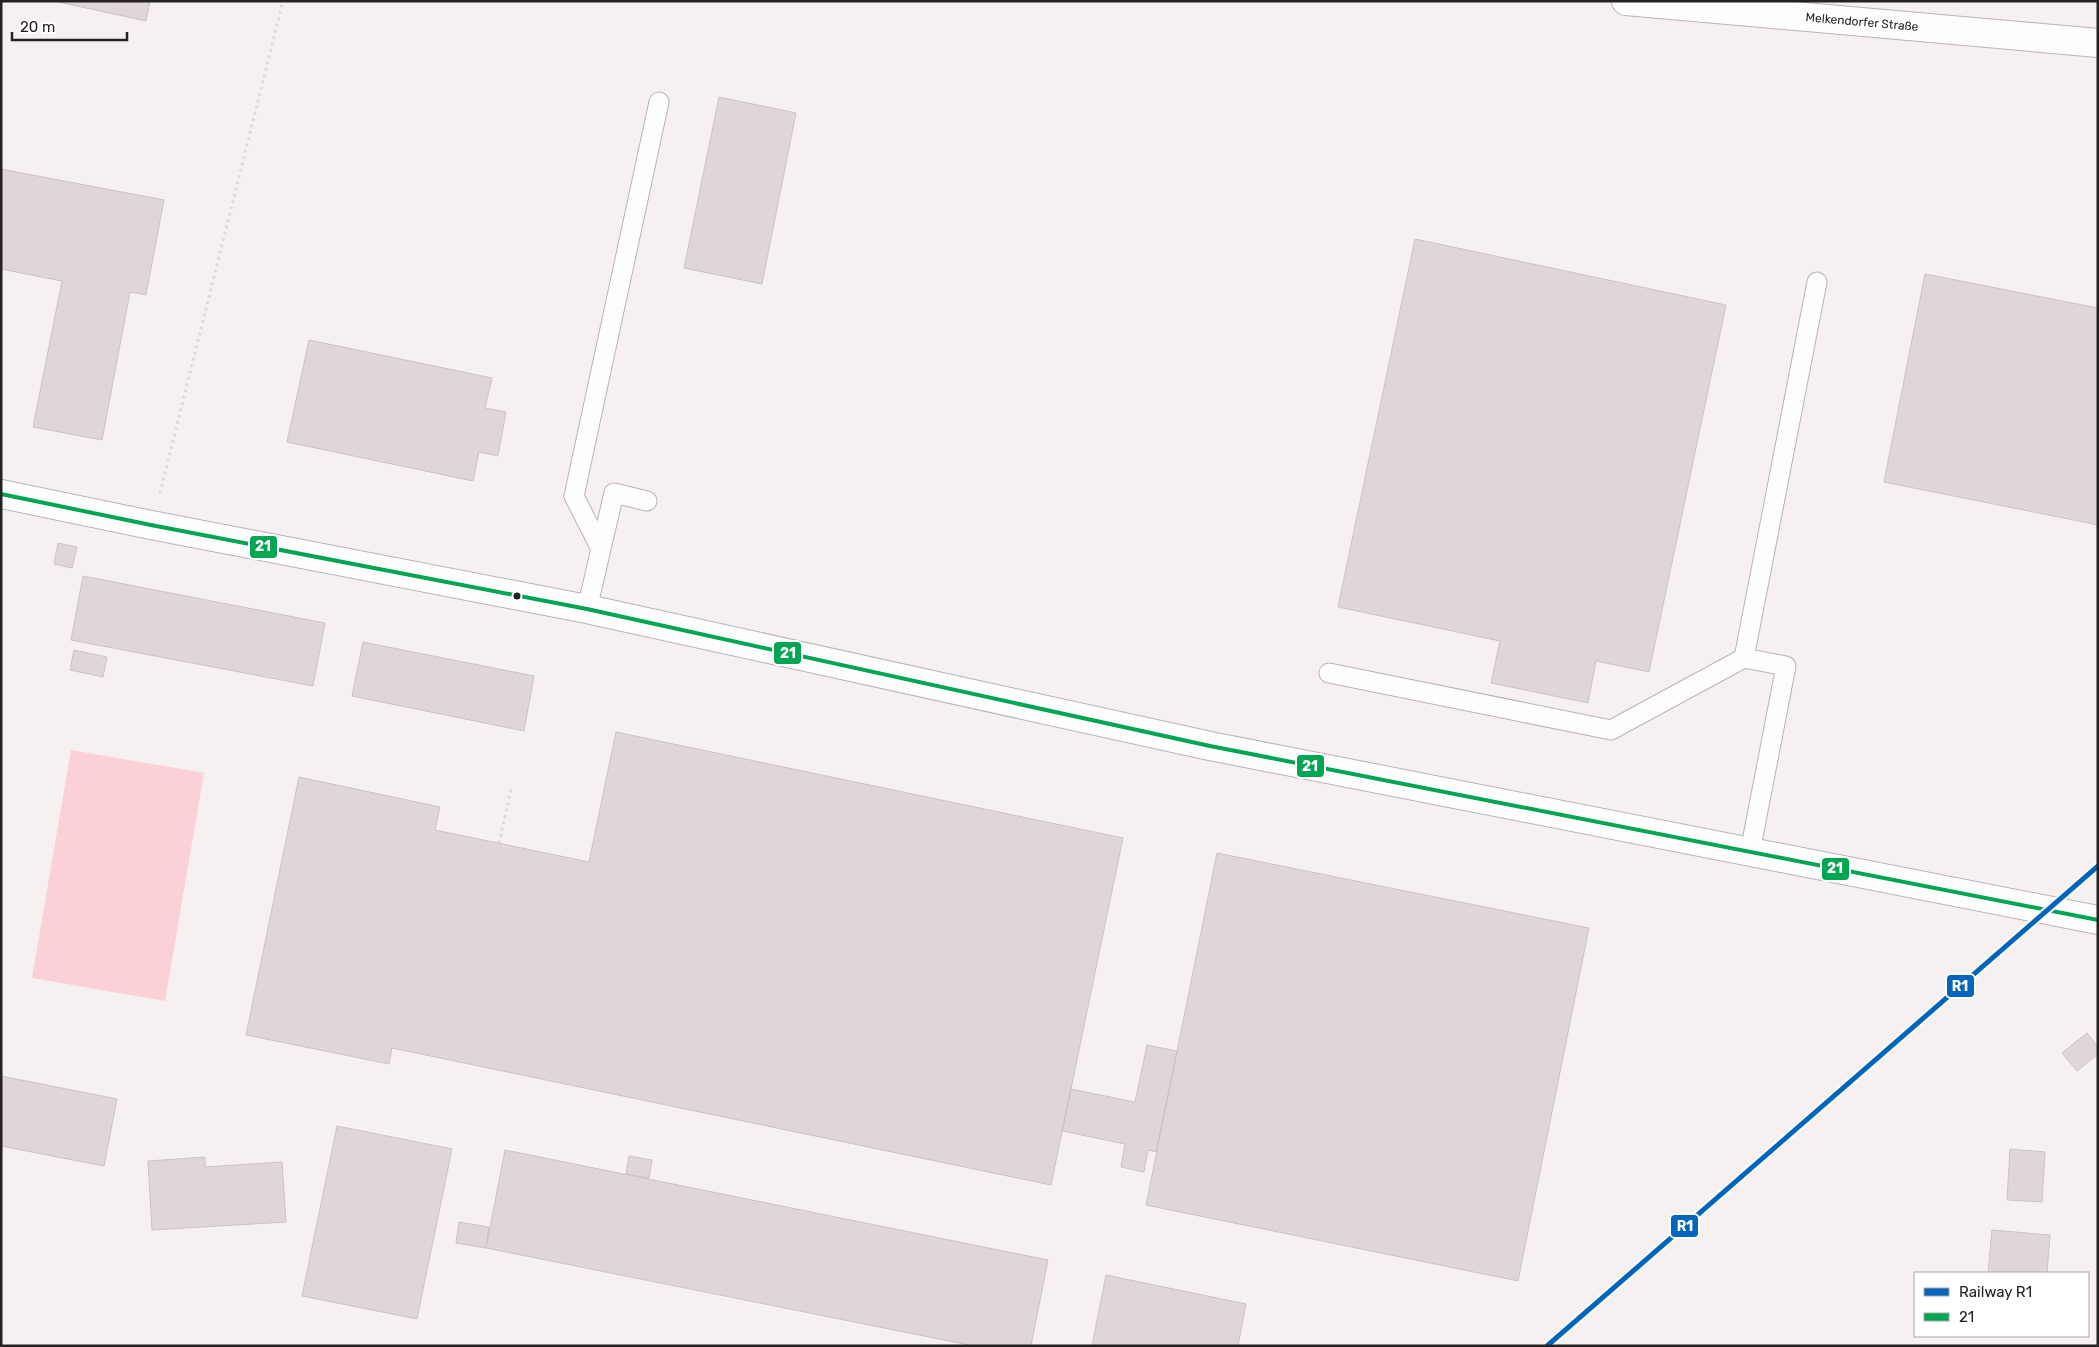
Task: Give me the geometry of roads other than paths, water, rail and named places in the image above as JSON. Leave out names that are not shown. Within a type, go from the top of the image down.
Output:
[{"type":"street","name":"Melkendorfer Straße","points":[[1626,1],[2098,43]]},
{"type":"street","points":[[1,494],[151,525],[587,609],[1210,746],[2098,920]]},
{"type":"lane","points":[[601,550],[574,496],[658,102]]},
{"type":"lane","points":[[1744,658],[1817,282]]},
{"type":"lane","points":[[587,609],[614,493],[647,501]]},
{"type":"lane","points":[[1329,673],[1611,730],[1744,658],[1786,666],[1750,852]]},
{"type":"rail line","name":"R1","points":[[1547,1346],[2098,866]]}]
